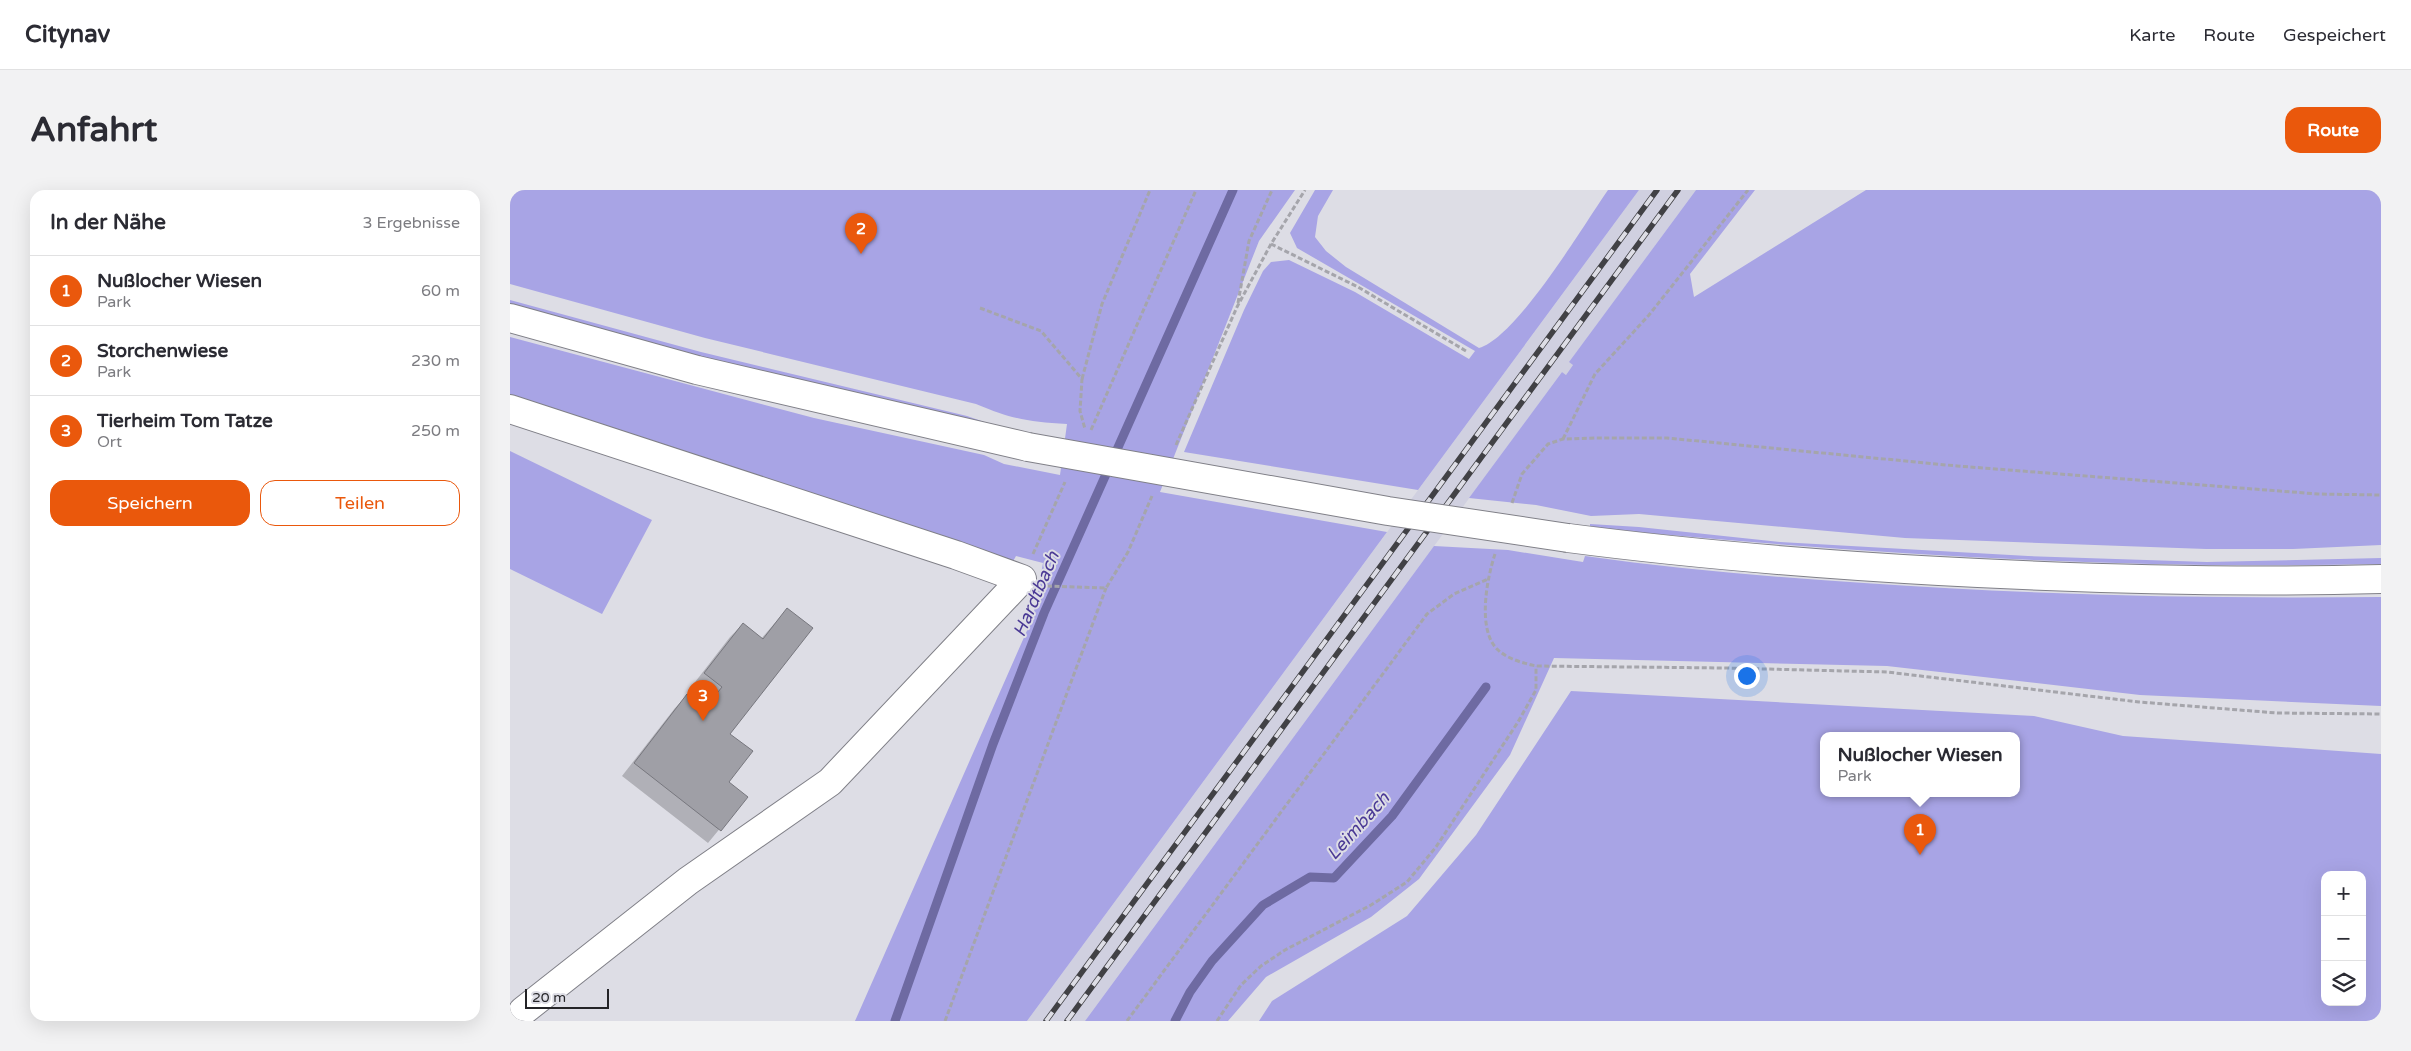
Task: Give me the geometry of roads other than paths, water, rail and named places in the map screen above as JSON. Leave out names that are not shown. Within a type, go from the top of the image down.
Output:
[{"type":"street","points":[[510,318],[697,370],[1028,447],[1388,511],[1568,538],[1780,561],[2028,576],[2208,581],[2381,579]]},
{"type":"street","points":[[510,409],[1033,582],[830,782],[688,881],[523,1010]]},
{"type":"waterway","name":"Hardtbach","points":[[895,1021],[993,744],[1044,613],[1233,190]]},
{"type":"waterway","name":"Leimbach","points":[[1175,1021],[1190,992],[1212,961],[1263,905],[1310,877],[1334,878],[1392,816],[1486,687]]},
{"type":"railway","points":[[1046,1021],[1657,190]]},
{"type":"railway","points":[[1067,1021],[1678,190]]},
{"type":"place","name":"Storchenwiese","points":[[861,254]]},
{"type":"place","name":"Tierheim Tom Tatze","points":[[703,721]]},
{"type":"place","name":"Nußlocher Wiesen","points":[[1920,855]]}]
